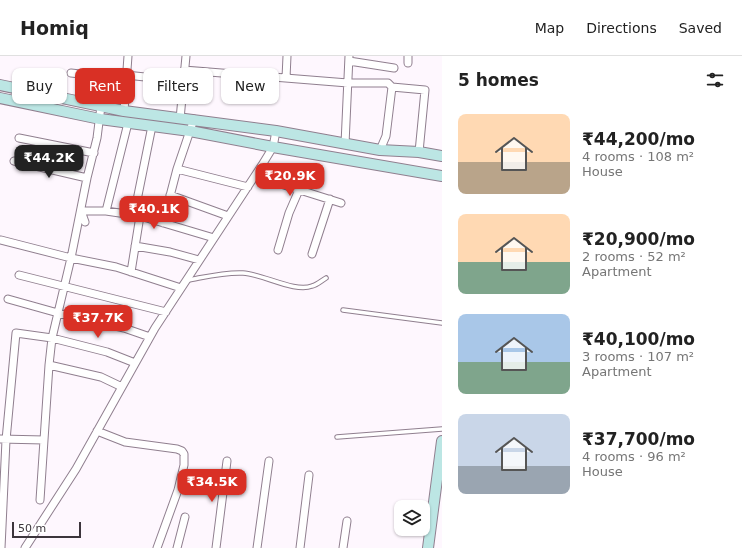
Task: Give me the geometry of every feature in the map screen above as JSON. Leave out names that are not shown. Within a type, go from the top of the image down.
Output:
[{"type":"street","points":[[127,68],[128,56]]},
{"type":"street","points":[[184,68],[186,56]]},
{"type":"street","points":[[286,56],[286,78]]},
{"type":"street","points":[[345,144],[349,58],[394,68]]},
{"type":"street","points":[[213,72],[348,83],[388,83],[392,87],[425,90],[419,152]]},
{"type":"street","points":[[71,73],[75,73]]},
{"type":"street","points":[[0,85],[124,111],[194,119],[380,150],[419,152],[442,156]]},
{"type":"street","points":[[380,150],[386,136],[392,87]]},
{"type":"street","points":[[0,98],[100,119],[190,131],[442,176]]},
{"type":"street","points":[[124,104],[124,111]]},
{"type":"street","points":[[180,118],[181,104]]},
{"type":"street","points":[[40,500],[52,338],[71,258],[87,178],[94,153],[101,106]]},
{"type":"street","points":[[163,223],[177,169],[194,119]]},
{"type":"street","points":[[106,211],[128,123]]},
{"type":"street","points":[[131,272],[135,246],[137,216],[152,126]]},
{"type":"street","points":[[25,548],[76,469],[150,337],[273,147],[276,132]]},
{"type":"street","points":[[19,138],[94,153]]},
{"type":"street","points":[[14,161],[87,178]]},
{"type":"street","points":[[262,165],[268,180],[341,203]]},
{"type":"street","points":[[177,169],[248,187]]},
{"type":"street","points":[[278,250],[289,213],[299,190]]},
{"type":"street","points":[[170,195],[228,216]]},
{"type":"street","points":[[312,254],[330,199]]},
{"type":"street","points":[[81,211],[106,211],[137,216],[214,238]]},
{"type":"street","points":[[81,211],[85,222]]},
{"type":"street","points":[[1,240],[71,258],[116,267],[182,288]]},
{"type":"street","points":[[135,246],[170,252],[199,260]]},
{"type":"street","points":[[19,275],[166,312]]},
{"type":"street","points":[[8,300],[58,314],[124,328],[150,337]]},
{"type":"street","points":[[1,548],[3,439],[16,333],[52,338],[107,352],[135,363]]},
{"type":"street","points":[[49,365],[101,377],[122,387]]},
{"type":"street","points":[[97,431],[126,442],[177,449],[184,454],[184,465],[175,499],[157,548]]},
{"type":"street","points":[[3,439],[44,440]]},
{"type":"street","points":[[428,548],[442,441]]},
{"type":"street","points":[[216,548],[227,461]]},
{"type":"street","points":[[257,548],[269,462]]},
{"type":"street","points":[[300,548],[309,475]]},
{"type":"street","points":[[177,548],[186,517]]},
{"type":"street","points":[[343,548],[347,521]]},
{"type":"lane","points":[[187,280],[240,273],[252,274],[295,287],[305,288],[313,286],[326,278]]},
{"type":"lane","points":[[342,310],[442,323]]},
{"type":"lane","points":[[337,437],[442,429]]}]
